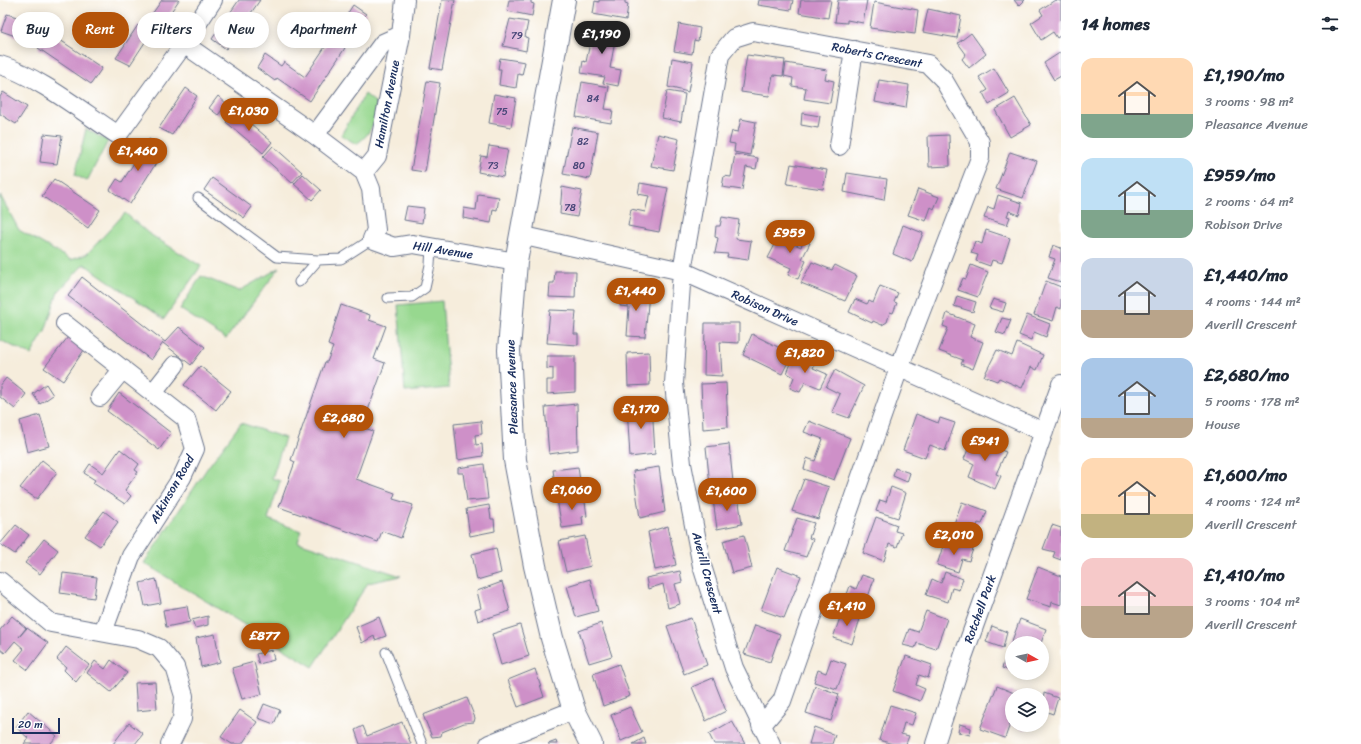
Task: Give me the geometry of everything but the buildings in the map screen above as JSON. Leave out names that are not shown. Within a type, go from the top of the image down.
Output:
[{"type":"main road","name":"Pleasance Avenue","points":[[564,0],[520,235],[516,262],[509,350],[515,460],[535,566],[552,638],[574,710],[590,744]]},
{"type":"street","points":[[205,12],[213,0]]},
{"type":"street","name":"Hamilton Avenue","points":[[364,172],[377,156],[401,35],[405,0]]},
{"type":"street","name":"Roberts Crescent","points":[[682,271],[720,55],[734,38],[753,32],[928,64],[943,79],[980,142],[980,158],[899,368]]},
{"type":"street","name":"Hamilton Avenue","points":[[315,135],[383,43],[401,35]]},
{"type":"street","points":[[0,65],[14,69],[36,82],[118,135],[181,48]]},
{"type":"street","points":[[190,48],[315,135],[364,172],[371,189],[376,230],[372,239]]},
{"type":"street","points":[[839,146],[854,50]]},
{"type":"street","name":"Robison Drive","points":[[520,235],[682,271],[1044,432]]},
{"type":"street","name":"Hill Avenue","points":[[372,239],[394,247],[413,244],[516,262]]},
{"type":"street","name":"Averill Crescent","points":[[682,271],[674,383],[682,464],[702,566],[734,668],[771,744]]},
{"type":"street","name":"Atkinson Road","points":[[65,324],[186,419],[195,449],[182,477],[131,556],[103,632]]},
{"type":"street","points":[[153,393],[175,365]]},
{"type":"street","points":[[761,726],[782,701],[899,368]]},
{"type":"street","points":[[100,397],[122,369]]},
{"type":"street","name":"Rotchell Park","points":[[935,744],[962,657],[1061,384]]},
{"type":"street","points":[[0,581],[52,623],[138,639],[159,648],[175,667],[184,696],[182,719],[170,744]]},
{"type":"street","points":[[489,744],[574,710]]},
{"type":"lane","points":[[198,198],[277,257],[318,260],[341,259],[372,239]]},
{"type":"lane","points":[[388,298],[412,297],[425,288],[430,265],[431,247]]},
{"type":"lane","points":[[299,282],[318,260]]},
{"type":"lane","points":[[386,652],[422,744]]},
{"type":"green space","points":[[365,94],[376,103],[374,121],[366,136],[356,144],[341,135]]},
{"type":"green space","points":[[86,129],[108,141],[87,181],[75,175]]},
{"type":"green space","points":[[0,195],[19,230],[71,260],[87,254],[125,213],[148,233],[201,266],[164,319],[84,264],[58,292],[45,331],[31,355],[0,340]]},
{"type":"green space","points":[[279,268],[226,339],[180,309],[201,276],[239,291]]},
{"type":"green space","points":[[442,301],[449,388],[405,392],[398,305]]},
{"type":"green space","points":[[241,423],[285,438],[272,478],[280,481],[268,519],[301,531],[298,542],[401,576],[368,583],[313,667],[144,563],[208,467]]}]
